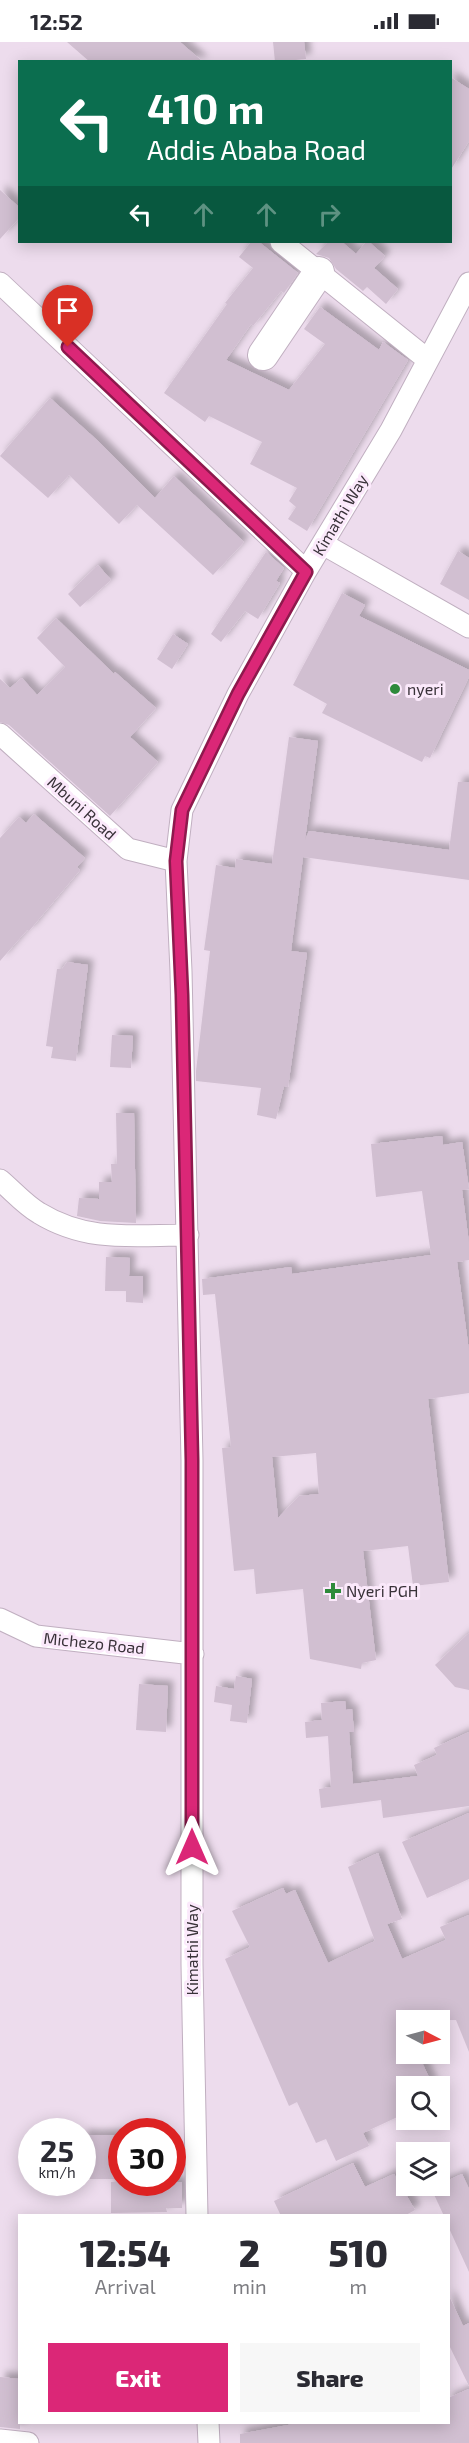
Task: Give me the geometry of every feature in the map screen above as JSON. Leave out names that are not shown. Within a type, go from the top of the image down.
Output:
[{"type":"street","points":[[282,243],[428,360]]},
{"type":"street","points":[[263,355],[319,272]]},
{"type":"street","points":[[0,283],[306,572]]},
{"type":"street","name":"Kimathi Way","points":[[197,2214],[192,1964],[192,1460],[188,1235],[176,861],[182,810],[238,694],[306,572],[391,430],[469,283]]},
{"type":"street","points":[[323,544],[469,627]]},
{"type":"street","name":"Mbuni Road","points":[[0,734],[128,849],[176,861]]},
{"type":"street","points":[[0,1180],[38,1213],[88,1234],[107,1237],[188,1235]]},
{"type":"street","name":"Michezo Road","points":[[0,1619],[36,1636],[193,1654]]},
{"type":"street","points":[[208,2424],[209,2443]]},
{"type":"street","points":[[0,2440],[28,2443]]},
{"type":"building","points":[[67,42],[180,42],[201,60],[88,60]]},
{"type":"building","points":[[273,42],[304,42],[306,59],[275,60]]},
{"type":"building","points":[[452,78],[469,89],[469,141],[452,168]]},
{"type":"building","points":[[0,190],[18,206],[18,219],[0,239]]},
{"type":"building","points":[[250,243],[260,243],[298,273],[284,293],[281,291],[253,326],[251,324],[226,360],[289,390],[325,344],[304,329],[320,307],[379,350],[383,342],[408,360],[307,531],[288,519],[296,507],[289,501],[297,488],[250,464],[262,442],[209,416],[205,422],[164,393],[227,304],[225,303],[253,268],[239,257]]},
{"type":"building","points":[[327,243],[343,243],[356,254],[365,243],[370,243],[385,256],[374,268],[398,289],[386,304],[367,287],[363,291],[336,269],[329,258],[316,254]]},
{"type":"building","points":[[50,398],[98,441],[155,498],[174,476],[244,542],[213,575],[137,505],[119,524],[69,475],[48,498],[0,456]]},
{"type":"building","points":[[458,551],[469,558],[469,600],[440,584]]},
{"type":"building","points":[[266,552],[284,568],[276,581],[280,583],[258,619],[245,611],[221,642],[211,634]]},
{"type":"building","points":[[98,565],[111,580],[80,607],[68,594]]},
{"type":"building","name":"nyeri","points":[[342,593],[365,605],[359,616],[469,670],[469,677],[430,758],[425,756],[422,762],[322,713],[327,704],[293,685]]},
{"type":"building","points":[[56,618],[114,674],[115,672],[156,708],[130,737],[158,762],[110,816],[9,725],[0,722],[0,679],[10,688],[22,678],[37,695],[65,667],[37,638]]},
{"type":"building","points":[[173,634],[188,644],[172,669],[157,659]]},
{"type":"building","points":[[289,737],[318,741],[305,840],[309,831],[449,850],[458,782],[469,782],[469,880],[303,857],[291,951],[307,953],[288,1087],[284,1086],[276,1119],[257,1115],[261,1088],[196,1081],[196,1071],[210,951],[204,950],[216,865],[235,868],[236,859],[272,864]]},
{"type":"building","points":[[34,814],[85,858],[77,867],[80,870],[29,931],[27,930],[0,961],[0,838],[19,817],[26,823]]},
{"type":"building","points":[[67,962],[88,965],[76,1061],[51,1058],[53,1047],[46,1046],[57,969],[62,969]]},
{"type":"building","points":[[112,1035],[133,1036],[131,1068],[110,1067]]},
{"type":"building","points":[[116,1113],[134,1113],[136,1223],[100,1221],[77,1216],[79,1198],[99,1199],[99,1182],[112,1182],[111,1164],[117,1164]]},
{"type":"building","points":[[442,1136],[443,1145],[462,1142],[469,1189],[462,1190],[469,1260],[457,1262],[469,1351],[469,1393],[428,1399],[449,1582],[413,1586],[408,1546],[363,1551],[376,1660],[362,1663],[361,1669],[310,1659],[303,1589],[256,1594],[254,1569],[234,1571],[222,1448],[231,1447],[215,1294],[203,1295],[202,1279],[291,1267],[292,1274],[431,1255],[422,1191],[376,1197],[371,1144]],"holes":[[[316,1453],[319,1494],[299,1496],[278,1518],[272,1457]]]},
{"type":"building","points":[[106,1257],[130,1258],[129,1276],[143,1276],[143,1303],[126,1302],[126,1291],[105,1291]]},
{"type":"building","points":[[469,1633],[469,1690],[455,1687],[435,1665]]},
{"type":"building","points":[[236,1676],[252,1679],[247,1723],[230,1721],[232,1705],[214,1702],[216,1686],[234,1689]]},
{"type":"building","points":[[139,1684],[168,1686],[166,1732],[136,1730]]},
{"type":"building","points":[[345,1701],[346,1710],[352,1709],[354,1732],[349,1732],[353,1784],[418,1776],[414,1765],[437,1755],[434,1748],[469,1732],[469,1806],[383,1818],[381,1800],[321,1808],[319,1789],[331,1787],[328,1736],[306,1738],[305,1722],[322,1720],[321,1703]]},
{"type":"building","points":[[469,1813],[469,1879],[427,1898],[402,1842]]},
{"type":"building","points":[[378,1853],[402,1919],[387,1924],[402,1959],[446,1940],[440,1927],[469,1915],[469,2052],[456,2020],[450,2020],[450,2010],[396,2010],[396,2064],[423,2064],[428,2076],[396,2076],[396,2118],[363,2133],[369,2146],[336,2161],[326,2139],[316,2143],[297,2102],[289,2106],[225,1959],[250,1947],[232,1911],[283,1888],[286,1894],[295,1890],[328,1963],[375,1941],[348,1867]]},
{"type":"building","points":[[96,2135],[108,2135],[108,2179],[96,2179]]},
{"type":"building","points":[[353,2163],[365,2187],[394,2174],[396,2196],[407,2196],[415,2210],[408,2214],[280,2214],[274,2201]]},
{"type":"building","points":[[462,2174],[469,2189],[469,2272],[450,2230],[450,2214],[443,2214],[435,2196],[450,2196],[450,2179]]},
{"type":"building","points":[[111,2196],[182,2196],[182,2208],[166,2208],[167,2212],[111,2213]]},
{"type":"building","points":[[450,2298],[463,2326],[469,2323],[469,2386],[450,2347]]},
{"type":"building","points":[[0,2377],[18,2379],[20,2429],[0,2427]]},
{"type":"building","points":[[469,2389],[469,2443],[240,2443],[240,2434],[293,2424],[450,2424],[450,2397]]},
{"type":"place","name":"nyeri","points":[[395,689]]},
{"type":"place","name":"Nyeri PGH","points":[[333,1591]]},
{"type":"route","points":[[68,347],[306,572],[238,694],[182,810],[178,830],[176,861],[182,995],[192,1460],[192,1847]]}]
